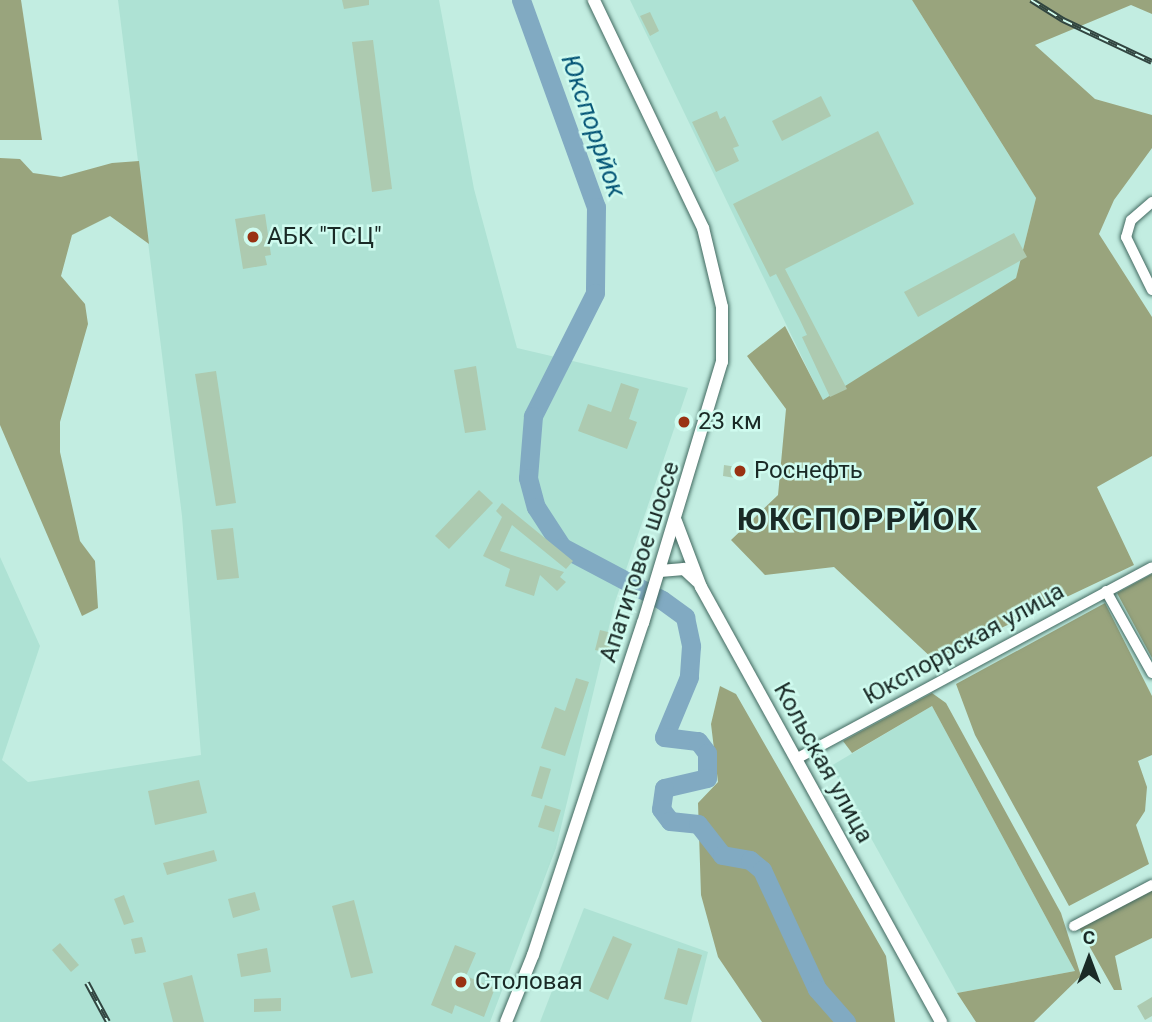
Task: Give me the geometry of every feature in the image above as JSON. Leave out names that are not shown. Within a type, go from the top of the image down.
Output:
[{"type":"street","name":"Апатитовое шоссе","points":[[506,1022],[533,955],[643,623],[722,362],[722,307],[703,228],[594,0]]},
{"type":"street","points":[[1152,202],[1131,220],[1126,237],[1152,290]]},
{"type":"street","name":"Кольская улица","points":[[676,521],[701,587],[941,1022]]},
{"type":"street","name":"Юкспоррская улица","points":[[796,759],[1152,567]]},
{"type":"street","points":[[658,576],[684,569],[701,587]]},
{"type":"street","points":[[1105,591],[1152,673]]},
{"type":"street","points":[[1074,926],[1152,885]]},
{"type":"shaded area","points":[[0,0],[21,0],[42,140],[0,140]]},
{"type":"shaded area","points":[[118,0],[439,0],[474,189],[517,348],[688,388],[615,602],[556,848],[490,1022],[0,1022],[0,557],[40,646],[2,760],[28,782],[201,755],[182,516]]},
{"type":"shaded area","points":[[630,0],[912,0],[1036,198],[1016,278],[823,401]]},
{"type":"shaded area","points":[[912,0],[1152,0],[1152,14],[1131,5],[1035,45],[1095,99],[1152,115],[1152,148],[1114,200],[1099,234],[1152,317],[1152,456],[1097,487],[1134,565],[934,660],[834,567],[765,575],[731,540],[778,495],[786,409],[747,356],[785,326],[823,400],[1016,278],[1036,198]]},
{"type":"shaded area","points":[[0,158],[20,159],[33,173],[61,177],[112,163],[139,161],[149,244],[110,216],[72,235],[61,276],[85,304],[88,324],[60,422],[60,452],[80,541],[95,561],[98,608],[82,616],[0,425]]},
{"type":"shaded area","points":[[1152,574],[1152,658],[1117,593]]},
{"type":"shaded area","points":[[1105,603],[1152,696],[1152,755],[1138,761],[1147,787],[1145,811],[1136,825],[1149,864],[1069,906],[975,735],[956,684]]},
{"type":"shaded area","points":[[720,686],[736,694],[886,956],[895,1022],[762,1022],[718,957],[701,895],[698,803],[718,782],[711,724]]},
{"type":"shaded area","points":[[932,693],[946,703],[1061,913],[1081,976],[1034,1022],[976,1022],[957,993],[1075,971],[932,706],[852,753],[843,741]]},
{"type":"shaded area","points":[[932,706],[1075,971],[957,993],[831,766]]},
{"type":"shaded area","points":[[1152,890],[1152,938],[1115,956],[1122,990],[1114,990],[1079,928]]},
{"type":"shaded area","points":[[584,908],[708,952],[691,1022],[540,1022]]},
{"type":"building","points":[[342,0],[369,0],[369,5],[344,9]]},
{"type":"building","points":[[650,12],[659,31],[650,36],[640,16]]},
{"type":"building","points":[[373,40],[392,189],[372,192],[352,42]]},
{"type":"building","points":[[821,96],[831,116],[782,141],[772,121]]},
{"type":"building","points":[[717,111],[720,119],[725,116],[739,146],[733,148],[739,161],[716,172],[692,122]]},
{"type":"building","points":[[878,131],[914,204],[785,269],[847,389],[830,397],[802,337],[807,335],[799,318],[776,274],[770,277],[733,204]]},
{"type":"building","name":"АБК \"ТСЦ\"","points":[[265,214],[271,255],[265,256],[267,265],[243,269],[235,219]]},
{"type":"building","points":[[1014,233],[1027,257],[918,317],[904,292]]},
{"type":"building","points":[[476,366],[486,430],[465,433],[454,370]]},
{"type":"building","points":[[216,371],[236,503],[216,506],[195,374]]},
{"type":"building","points":[[621,383],[639,389],[629,419],[637,422],[627,449],[578,431],[588,404],[611,412]]},
{"type":"building","points":[[724,465],[743,468],[741,479],[723,476]]},
{"type":"building","points":[[479,490],[493,503],[449,549],[435,536]]},
{"type":"building","points":[[502,503],[573,561],[566,569],[512,525],[500,551],[564,572],[560,577],[566,582],[557,591],[540,575],[534,596],[505,586],[510,569],[483,556],[502,517],[496,511]]},
{"type":"building","points":[[233,528],[239,578],[217,580],[211,530]]},
{"type":"building","points":[[600,630],[616,634],[612,654],[595,650]]},
{"type":"building","points":[[576,678],[589,682],[565,756],[541,748],[555,707],[565,711]]},
{"type":"building","points":[[540,766],[551,769],[542,799],[531,796]]},
{"type":"building","points":[[199,780],[207,813],[155,825],[148,791]]},
{"type":"building","points":[[545,805],[561,810],[554,832],[538,827]]},
{"type":"building","points":[[214,850],[217,861],[167,875],[163,863]]},
{"type":"building","points":[[255,892],[260,910],[233,918],[228,899]]},
{"type":"building","points":[[124,895],[134,922],[124,925],[114,899]]},
{"type":"building","points":[[354,900],[373,973],[351,978],[332,906]]},
{"type":"building","points":[[613,936],[632,944],[608,1000],[589,991]]},
{"type":"building","points":[[142,937],[146,952],[135,954],[131,939]]},
{"type":"building","points":[[60,943],[79,965],[71,972],[52,950]]},
{"type":"building","name":"Столовая","points":[[455,945],[476,953],[466,976],[495,988],[484,1017],[455,1005],[452,1014],[431,1005]]},
{"type":"building","points":[[267,948],[271,972],[241,977],[237,954]]},
{"type":"building","points":[[678,948],[702,955],[687,1005],[664,999]]},
{"type":"building","points":[[192,975],[204,1022],[173,1022],[163,983]]},
{"type":"building","points":[[1152,997],[1152,1016],[1145,1020],[1137,1006]]},
{"type":"building","points":[[281,998],[281,1011],[254,1012],[254,999]]},
{"type":"waterway","name":"Юкспоррйок","points":[[521,0],[596,207],[595,293],[533,416],[528,478],[536,507],[562,547],[662,600],[685,617],[691,646],[689,677],[664,737],[698,741],[707,753],[707,778],[664,788],[661,809],[670,821],[698,824],[722,855],[750,860],[762,870],[817,989],[846,1022]]},
{"type":"railway","points":[[1031,0],[1063,20],[1152,62]]},
{"type":"railway","points":[[87,983],[108,1022]]},
{"type":"place","name":"АБК \"ТСЦ\"","points":[[253,237]]},
{"type":"place","name":"23 км","points":[[684,422]]},
{"type":"place","name":"Роснефть","points":[[740,471]]},
{"type":"place","name":"Столовая","points":[[461,982]]},
{"type":"district","name":"ЮКСПОРРЙОК","points":[[858,519]]}]
